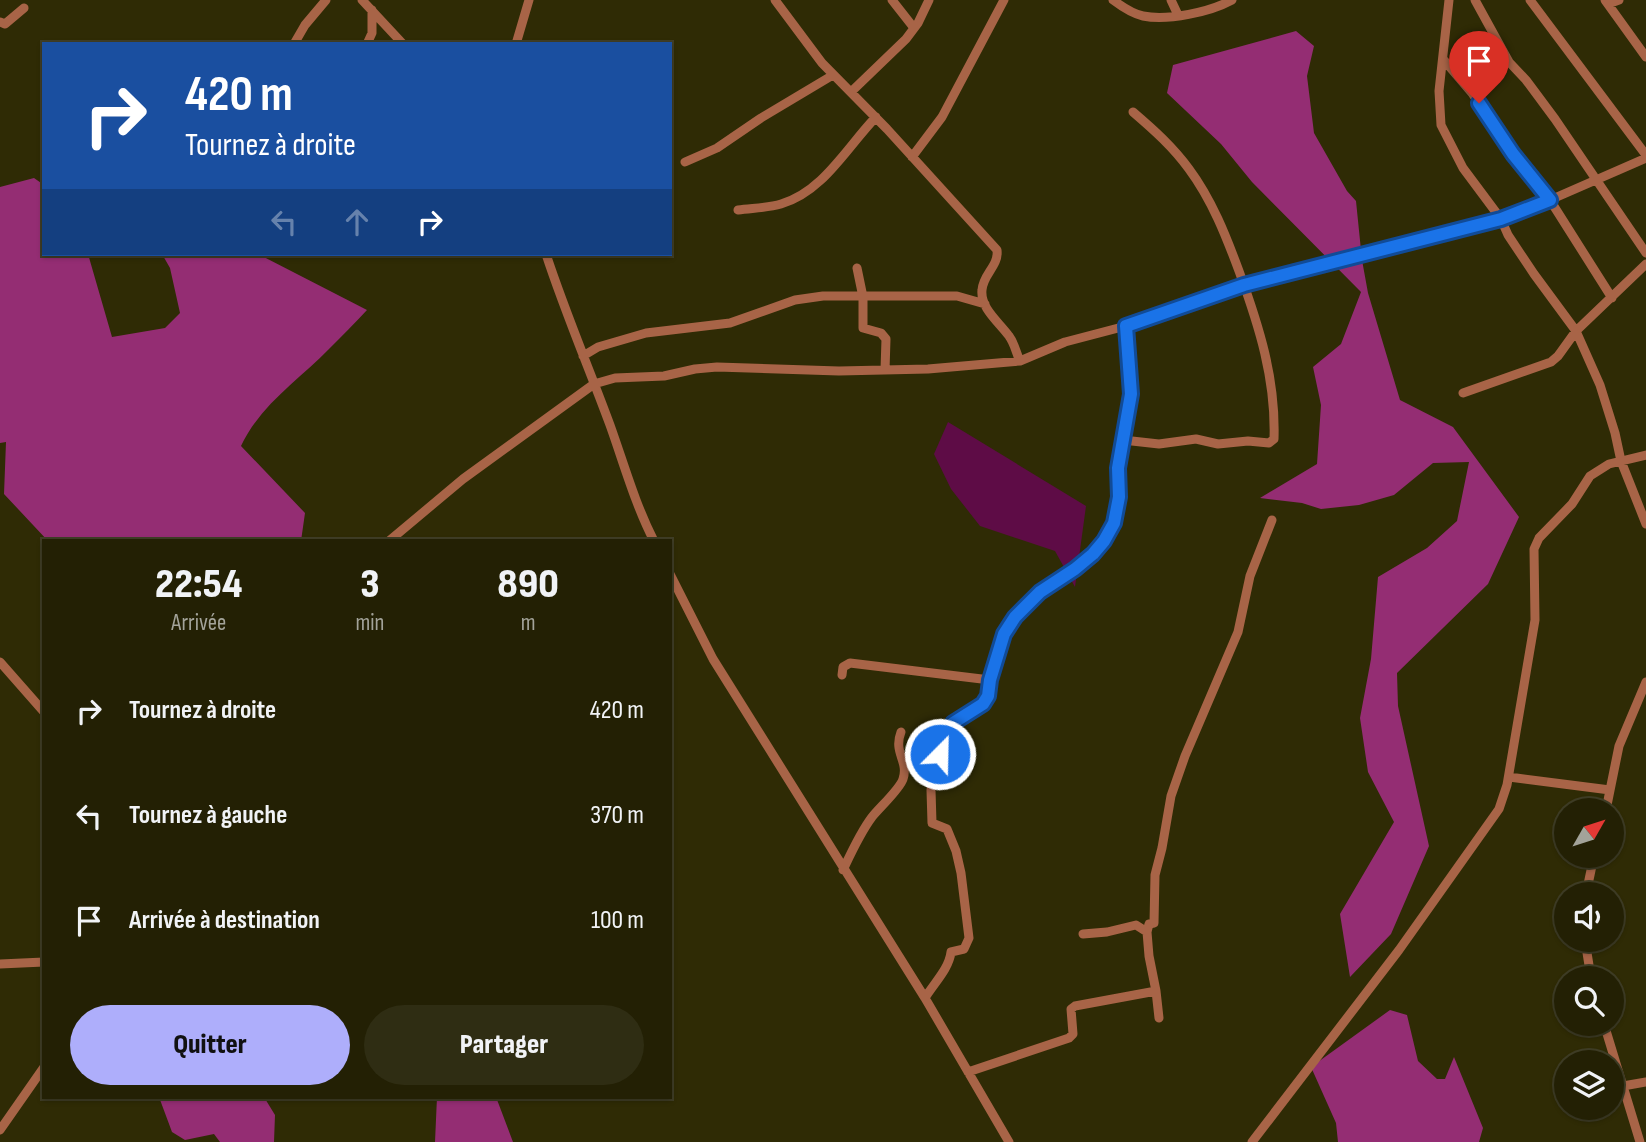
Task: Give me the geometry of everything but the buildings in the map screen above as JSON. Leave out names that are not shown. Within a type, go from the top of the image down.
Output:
[{"type":"street","points":[[295,42],[305,25],[326,0]]},
{"type":"street","points":[[362,0],[401,42]]},
{"type":"street","points":[[517,42],[529,0]]},
{"type":"street","points":[[775,0],[833,75],[876,117],[997,250],[998,258],[982,287],[985,304],[1009,336],[1020,361]]},
{"type":"street","points":[[892,0],[915,28]]},
{"type":"street","points":[[851,92],[915,28],[929,0]]},
{"type":"street","points":[[912,157],[942,117],[1004,0]]},
{"type":"street","points":[[1113,0],[1143,16],[1203,11],[1232,0]]},
{"type":"street","points":[[1171,0],[1178,15]]},
{"type":"street","points":[[1449,0],[1439,91],[1441,125],[1463,167],[1576,331],[1600,385],[1615,433],[1620,461],[1646,524]]},
{"type":"street","points":[[1475,0],[1509,61],[1536,94],[1646,253]]},
{"type":"street","points":[[391,539],[463,479],[594,384],[615,378],[664,376],[717,367],[885,370],[1020,361],[1065,342],[1126,326],[1244,285],[1501,219],[1646,157],[1530,0]]},
{"type":"street","points":[[1619,0],[1606,2],[1646,57]]},
{"type":"street","points":[[0,22],[9,22],[24,8]]},
{"type":"street","points":[[368,42],[372,33],[372,10]]},
{"type":"street","points":[[1443,60],[1472,93],[1513,154],[1550,200],[1612,298]]},
{"type":"street","points":[[685,162],[717,148],[833,75]]},
{"type":"street","points":[[1123,440],[1159,444],[1196,439],[1218,444],[1248,441],[1269,443],[1274,439],[1273,396],[1265,346],[1226,237],[1192,172],[1171,145],[1133,112]]},
{"type":"street","points":[[738,210],[780,205],[810,189],[843,157],[876,117]]},
{"type":"street","points":[[547,256],[565,313],[653,539]]},
{"type":"street","points":[[1463,393],[1551,362],[1576,331],[1646,264]]},
{"type":"street","points":[[857,268],[863,297],[863,328],[881,333],[886,339],[885,370]]},
{"type":"street","points":[[583,356],[598,347],[646,333],[730,323],[795,300],[823,296],[957,296],[985,304]]},
{"type":"street","points":[[925,998],[939,974],[950,962],[951,952],[964,949],[969,937],[956,851],[947,829],[932,824],[931,790],[934,772],[953,723],[983,704],[988,696],[1004,634],[1026,603],[1051,583],[1075,569],[1093,554],[1109,534],[1118,510],[1118,468],[1131,394],[1126,326]]},
{"type":"street","points":[[1252,1142],[1387,966],[1499,809],[1509,776],[1535,620],[1534,549],[1539,538],[1572,503],[1590,476],[1599,469],[1646,455]]},
{"type":"street","points":[[1159,1018],[1147,932],[1149,924],[1154,923],[1154,875],[1162,848],[1171,796],[1233,638],[1238,632],[1250,576],[1272,520]]},
{"type":"street","points":[[672,578],[713,659],[925,998],[1009,1142]]},
{"type":"street","points":[[0,662],[42,710]]},
{"type":"street","points":[[842,675],[843,667],[850,663],[990,680]]},
{"type":"street","points":[[1608,798],[1619,746],[1646,682]]},
{"type":"street","points":[[843,870],[859,835],[903,781],[905,768],[897,743],[901,732]]},
{"type":"street","points":[[1509,776],[1610,790]]},
{"type":"street","points":[[1083,934],[1136,925],[1147,932]]},
{"type":"street","points":[[0,964],[42,962]]},
{"type":"street","points":[[968,1072],[1069,1038],[1073,1034],[1070,1013],[1075,1006],[1156,991]]},
{"type":"street","points":[[0,1130],[42,1070]]},
{"type":"street","points":[[1624,1086],[1646,1082]]},
{"type":"street","points":[[1624,1089],[1640,1142]]},
{"type":"shaded area","points":[[1296,31],[1314,46],[1307,76],[1314,133],[1347,191],[1356,201],[1368,293],[1400,400],[1453,427],[1519,517],[1488,584],[1397,673],[1398,706],[1429,846],[1391,934],[1350,977],[1340,914],[1394,822],[1368,772],[1360,718],[1371,659],[1378,577],[1427,548],[1457,521],[1469,462],[1433,463],[1394,495],[1359,505],[1321,509],[1302,503],[1260,498],[1317,464],[1321,405],[1313,367],[1341,344],[1361,292],[1252,182],[1221,144],[1167,93],[1173,65]]},
{"type":"shaded area","points":[[34,178],[42,184],[42,256],[89,256],[112,337],[165,328],[180,313],[170,268],[163,256],[262,256],[367,310],[269,405],[241,446],[305,513],[301,539],[46,539],[4,494],[6,442],[0,443],[0,187]]},
{"type":"shaded area","points":[[948,422],[1086,506],[1075,587],[1055,551],[980,526],[951,489],[934,454]]},
{"type":"shaded area","points":[[1390,1010],[1407,1015],[1418,1061],[1437,1079],[1445,1079],[1454,1057],[1483,1128],[1479,1142],[1338,1142],[1336,1123],[1311,1067]]},
{"type":"shaded area","points":[[160,1099],[265,1099],[275,1115],[274,1142],[220,1142],[214,1134],[185,1140],[172,1132]]},
{"type":"shaded area","points":[[437,1099],[497,1099],[513,1142],[435,1142]]},
{"type":"route","points":[[940,754],[953,723],[983,704],[988,696],[1004,634],[1015,617],[1026,603],[1093,554],[1114,523],[1119,497],[1118,468],[1131,394],[1126,326],[1244,285],[1501,219],[1550,200],[1513,154],[1479,103]]}]
